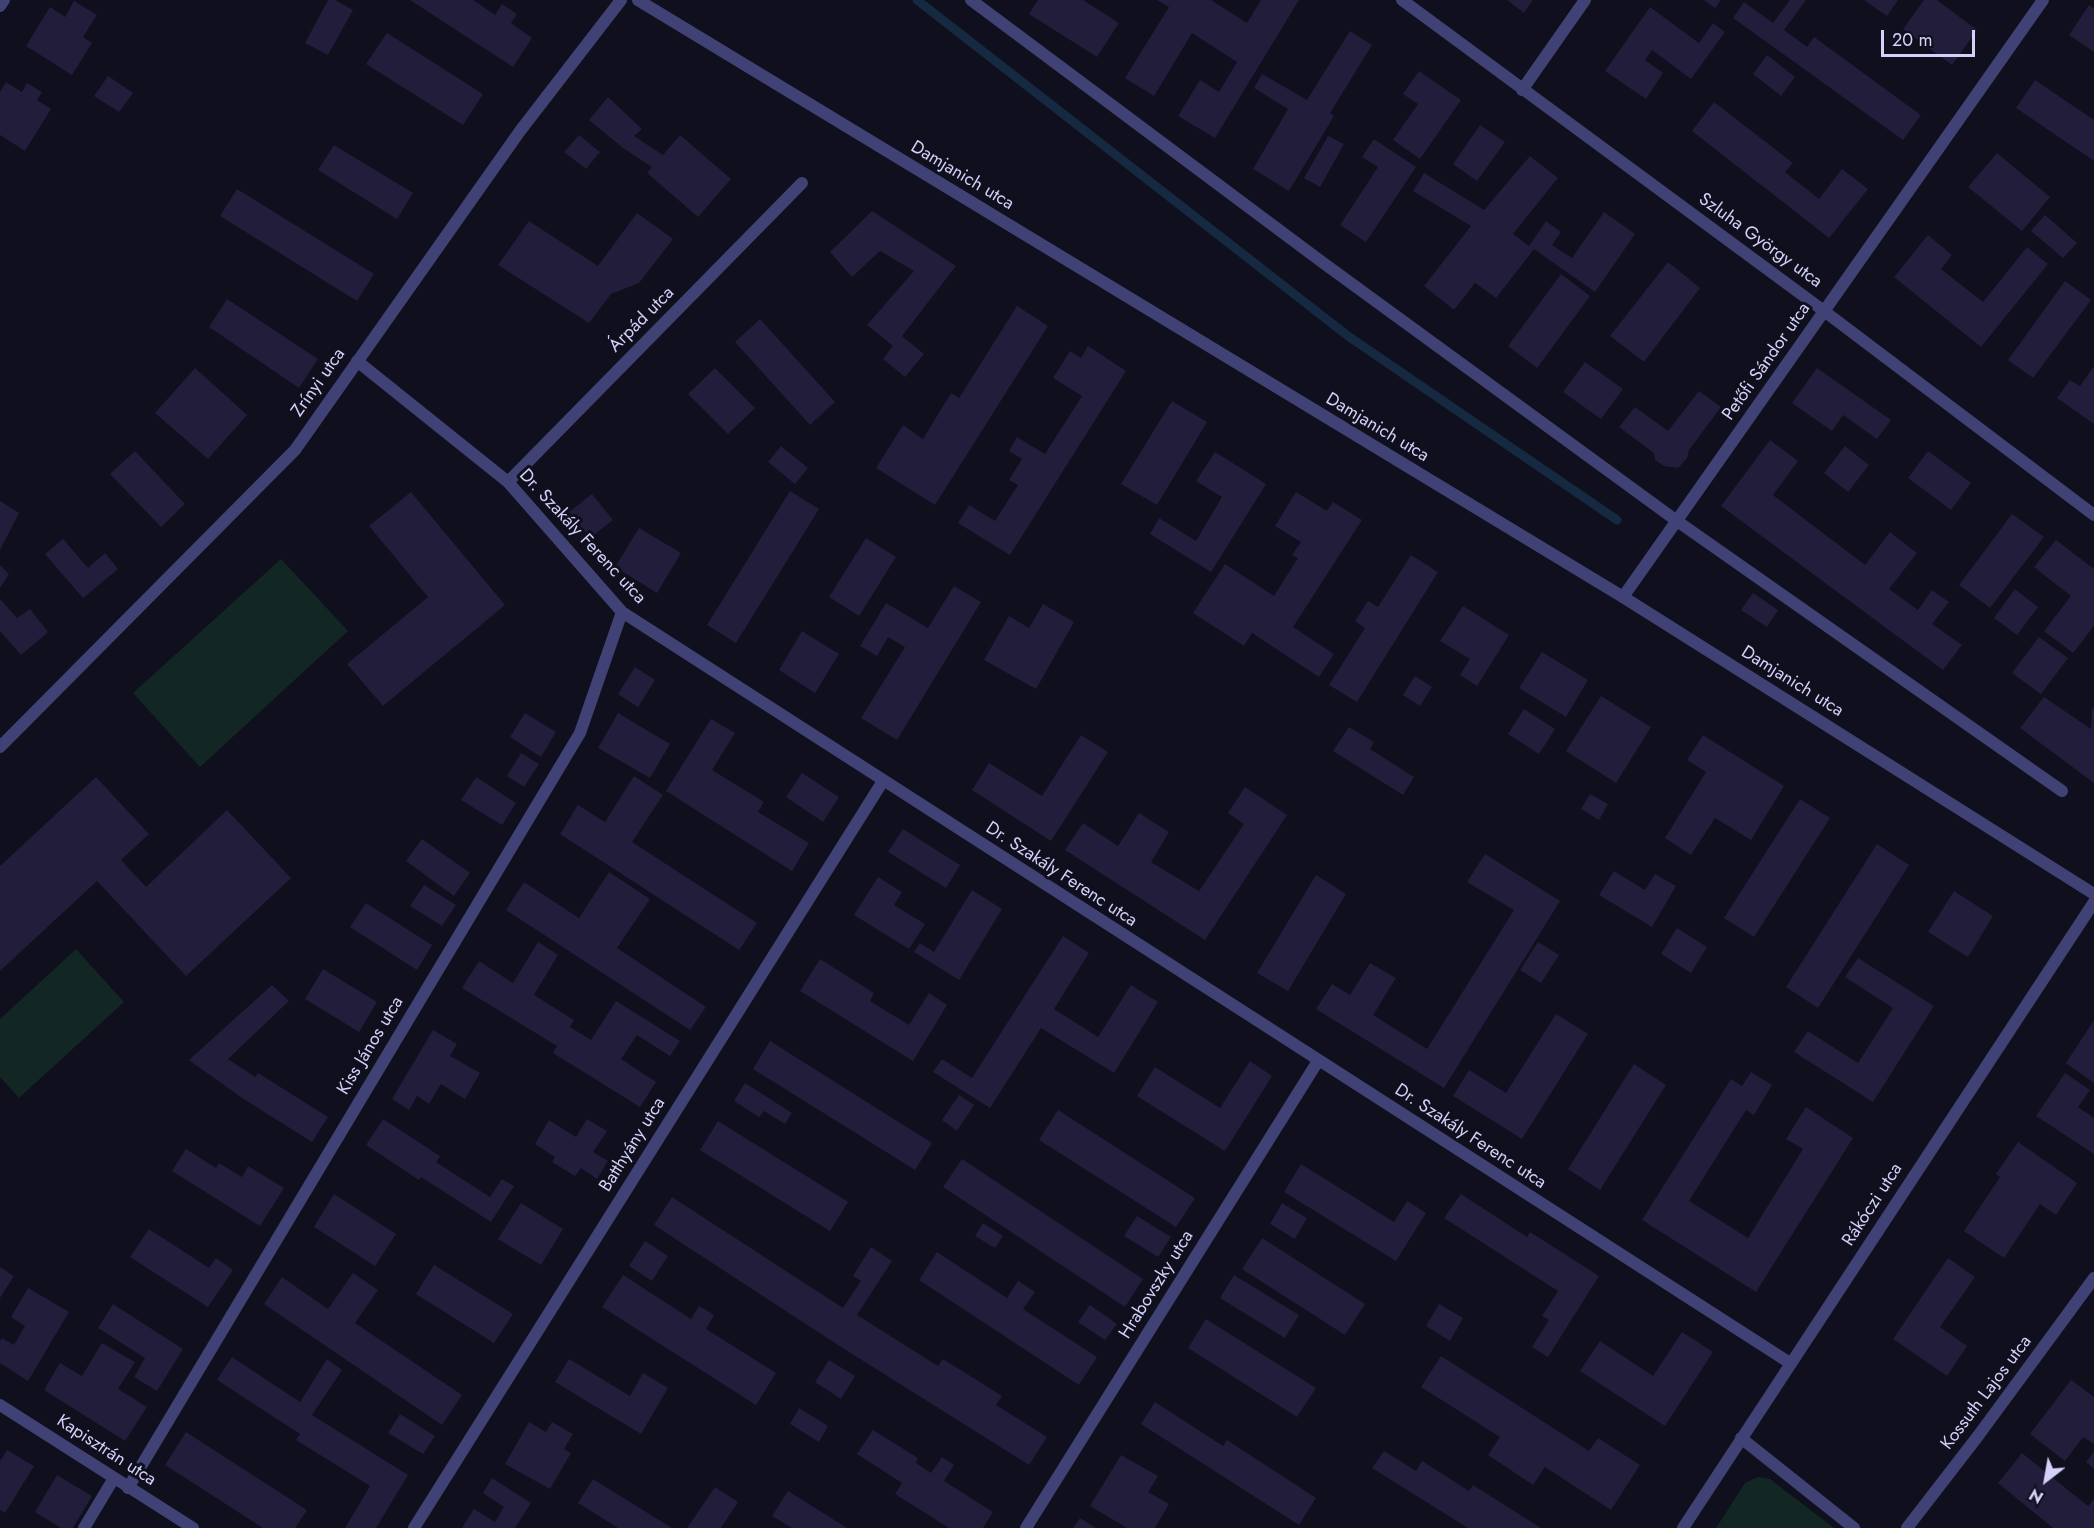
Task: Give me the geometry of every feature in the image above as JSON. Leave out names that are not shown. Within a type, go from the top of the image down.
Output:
[{"type":"street","points":[[0,6],[4,0]]},
{"type":"street","name":"Zrínyi utca","points":[[0,747],[295,450],[520,131],[621,0]]},
{"type":"street","name":"Damjanich utca","points":[[638,0],[1623,597],[2094,894]]},
{"type":"street","name":"Szluha György utca","points":[[1402,0],[1824,311],[2094,515]]},
{"type":"street","points":[[1522,90],[1585,0]]},
{"type":"street","name":"Petőfi Sándor utca","points":[[1623,597],[2043,0]]},
{"type":"street","points":[[974,1],[1341,276],[1677,521],[2062,791]]},
{"type":"street","name":"Árpád utca","points":[[508,482],[802,183]]},
{"type":"street","name":"Dr. Szakály Ferenc utca","points":[[357,361],[508,482],[621,612],[1790,1363]]},
{"type":"street","name":"Kiss János utca","points":[[128,1488],[579,733],[621,612]]},
{"type":"street","name":"Batthyány utca","points":[[414,1528],[883,781]]},
{"type":"street","name":"Rákóczi utca","points":[[1683,1528],[2094,902]]},
{"type":"street","name":"Hrabovszky utca","points":[[1026,1528],[1318,1061]]},
{"type":"street","name":"Kossuth Lajos utca","points":[[1907,1528],[2094,1278]]},
{"type":"street","name":"Kapisztrán utca","points":[[0,1405],[193,1528]]},
{"type":"street","points":[[1741,1438],[1854,1528]]},
{"type":"street","points":[[84,1528],[114,1478]]},
{"type":"green space","points":[[281,559],[348,631],[200,767],[133,693]]},
{"type":"green space","points":[[76,949],[124,1002],[19,1098],[0,1077],[0,1019]]},
{"type":"green space","points":[[1758,1477],[1770,1479],[1834,1528],[1716,1528],[1745,1483]]},
{"type":"building","points":[[328,0],[335,0],[353,10],[328,55],[305,43]]},
{"type":"building","points":[[410,0],[473,0],[495,15],[502,4],[517,14],[511,23],[532,38],[513,67]]},
{"type":"building","points":[[1038,0],[1083,0],[1119,23],[1097,57],[1029,14]]},
{"type":"building","points":[[1157,0],[1211,0],[1247,23],[1261,0],[1299,0],[1215,138],[1178,116],[1200,80],[1219,92],[1237,62],[1192,33],[1154,96],[1125,78],[1169,7]]},
{"type":"building","points":[[1507,0],[1533,0],[1524,13]]},
{"type":"building","points":[[1704,0],[1721,0],[1715,8]]},
{"type":"building","points":[[1790,0],[1806,0],[1784,30],[1807,47],[1814,37],[1921,115],[1903,140],[1733,18],[1744,2],[1773,23]]},
{"type":"building","points":[[1864,0],[1898,0],[1887,16]]},
{"type":"building","points":[[1924,0],[1937,0],[1977,30],[1952,65],[1903,29]]},
{"type":"building","points":[[74,1],[97,15],[83,37],[92,43],[72,75],[26,46],[50,7],[65,17]]},
{"type":"building","points":[[2089,5],[2094,9],[2094,52],[2069,35]]},
{"type":"building","points":[[1650,7],[1699,43],[1713,23],[1725,32],[1691,79],[1652,50],[1645,60],[1663,73],[1646,99],[1605,71]]},
{"type":"building","points":[[1350,31],[1372,45],[1330,113],[1334,116],[1289,191],[1253,169],[1288,109],[1254,88],[1262,74],[1307,100]]},
{"type":"building","points":[[387,33],[483,94],[463,125],[366,64]]},
{"type":"building","points":[[1767,55],[1795,77],[1781,96],[1753,74]]},
{"type":"building","points":[[1419,71],[1461,100],[1420,159],[1393,140],[1418,104],[1403,94]]},
{"type":"building","points":[[108,76],[133,93],[119,112],[94,96]]},
{"type":"building","points":[[2035,80],[2094,120],[2094,161],[2016,108]]},
{"type":"building","points":[[6,82],[22,92],[27,83],[42,92],[37,100],[51,109],[25,151],[0,135],[0,92]]},
{"type":"building","points":[[608,97],[642,129],[634,136],[663,155],[680,135],[731,179],[698,217],[647,173],[652,167],[623,148],[589,120]]},
{"type":"building","points":[[1714,102],[1793,163],[1785,172],[1819,199],[1842,169],[1868,189],[1829,238],[1692,131]]},
{"type":"building","points":[[1480,125],[1505,142],[1477,181],[1453,164]]},
{"type":"building","points":[[579,135],[600,152],[586,169],[564,152]]},
{"type":"building","points":[[1328,136],[1344,144],[1320,187],[1304,178]]},
{"type":"building","points":[[1374,139],[1416,167],[1366,242],[1340,225],[1378,167],[1362,157]]},
{"type":"building","points":[[334,145],[413,193],[397,219],[318,170]]},
{"type":"building","points":[[1997,153],[2050,197],[2022,231],[1968,187]]},
{"type":"building","points":[[1530,156],[1558,178],[1513,234],[1529,246],[1546,221],[1561,232],[1552,245],[1572,258],[1604,212],[1635,234],[1595,292],[1534,249],[1496,298],[1475,283],[1454,310],[1424,286],[1471,226],[1413,191],[1424,173],[1484,210]]},
{"type":"building","points":[[237,189],[374,274],[357,301],[220,216]]},
{"type":"building","points":[[872,211],[956,266],[902,336],[924,354],[905,377],[883,359],[893,346],[867,325],[914,271],[880,251],[852,277],[830,252]]},
{"type":"building","points":[[637,213],[673,239],[639,283],[611,294],[589,323],[498,265],[529,221],[598,266]]},
{"type":"building","points":[[2045,215],[2077,243],[2063,258],[2031,231]]},
{"type":"building","points":[[1928,235],[1952,255],[1941,269],[1983,302],[2027,247],[2048,264],[1981,347],[1894,277]]},
{"type":"building","points":[[1668,262],[1700,288],[1644,362],[1610,336]]},
{"type":"building","points":[[1561,274],[1590,296],[1537,368],[1508,346]]},
{"type":"building","points":[[2065,281],[2091,300],[2033,378],[2008,360]]},
{"type":"building","points":[[227,299],[318,359],[299,388],[209,327]]},
{"type":"building","points":[[1017,306],[1048,326],[935,505],[876,468],[903,425],[923,439],[951,393],[959,398]]},
{"type":"building","points":[[760,319],[835,402],[810,425],[735,342]]},
{"type":"building","points":[[1088,346],[1126,371],[1010,555],[958,523],[969,505],[995,521],[1018,485],[1009,480],[1022,459],[1009,451],[1017,437],[1045,454],[1082,396],[1053,378],[1070,351],[1081,358]]},
{"type":"building","points":[[1585,362],[1623,389],[1601,419],[1563,392]]},
{"type":"building","points":[[2094,366],[2094,424],[2057,398],[2070,380],[2080,386]]},
{"type":"building","points":[[195,368],[247,415],[208,459],[155,413]]},
{"type":"building","points":[[715,368],[755,408],[728,434],[688,394]]},
{"type":"building","points":[[1817,368],[1891,420],[1877,439],[1843,415],[1832,431],[1792,403]]},
{"type":"building","points":[[1699,391],[1721,407],[1678,468],[1664,466],[1655,460],[1654,453],[1619,427],[1635,407],[1668,431]]},
{"type":"building","points":[[1172,401],[1207,422],[1157,505],[1121,484]]},
{"type":"building","points":[[1770,440],[1798,461],[1773,495],[1865,565],[1890,532],[1917,553],[1889,589],[1918,610],[1932,590],[1949,602],[1932,624],[1962,645],[1943,670],[1721,506]]},
{"type":"building","points":[[781,446],[808,468],[795,484],[768,462]]},
{"type":"building","points":[[1845,446],[1869,465],[1848,492],[1824,473]]},
{"type":"building","points":[[135,451],[185,504],[161,527],[110,474]]},
{"type":"building","points":[[1928,451],[1971,483],[1951,510],[1908,478]]},
{"type":"building","points":[[1215,452],[1266,484],[1211,572],[1150,534],[1159,518],[1196,541],[1222,497],[1196,481]]},
{"type":"building","points":[[790,491],[819,509],[736,643],[707,625]]},
{"type":"building","points":[[411,492],[505,605],[383,706],[347,664],[428,597],[369,526]]},
{"type":"building","points":[[1296,492],[1327,511],[1333,502],[1362,520],[1293,627],[1334,654],[1319,677],[1252,633],[1244,646],[1193,613],[1225,564],[1274,596],[1298,558],[1292,555],[1301,542],[1275,526]]},
{"type":"building","points":[[592,494],[613,520],[590,538],[569,512]]},
{"type":"building","points":[[0,501],[19,513],[0,550]]},
{"type":"building","points":[[2012,514],[2044,537],[1990,608],[1959,585]]},
{"type":"building","points":[[639,528],[681,553],[657,593],[615,567]]},
{"type":"building","points":[[866,538],[896,557],[859,616],[829,597]]},
{"type":"building","points":[[63,539],[88,568],[105,553],[118,569],[83,598],[45,554]]},
{"type":"building","points":[[2056,540],[2094,569],[2094,626],[2073,653],[2044,631],[2071,596],[2034,567]]},
{"type":"building","points":[[1411,555],[1438,572],[1357,702],[1329,685],[1365,628],[1355,621],[1368,601],[1378,607]]},
{"type":"building","points":[[0,565],[9,574],[0,588]]},
{"type":"building","points":[[954,586],[981,602],[897,740],[861,718],[905,647],[888,637],[877,656],[860,646],[886,603],[928,628]]},
{"type":"building","points":[[2015,589],[2038,607],[2017,635],[1994,618]]},
{"type":"building","points":[[1753,593],[1778,610],[1767,627],[1741,610]]},
{"type":"building","points":[[0,599],[17,618],[30,609],[48,632],[21,655],[0,631]]},
{"type":"building","points":[[1043,604],[1074,622],[1036,689],[984,660],[1009,616],[1029,628]]},
{"type":"building","points":[[1463,606],[1509,635],[1477,686],[1460,675],[1470,659],[1440,641]]},
{"type":"building","points":[[802,631],[839,654],[815,693],[779,670]]},
{"type":"building","points":[[2039,637],[2068,658],[2041,694],[2012,673]]},
{"type":"building","points":[[1542,652],[1588,680],[1566,717],[1519,688]]},
{"type":"building","points":[[635,667],[655,680],[638,707],[618,694]]},
{"type":"building","points":[[1415,676],[1432,687],[1420,706],[1403,695]]},
{"type":"building","points":[[1601,696],[1651,727],[1616,783],[1566,751]]},
{"type":"building","points":[[2044,697],[2091,729],[2094,707],[2094,783],[2020,728]]},
{"type":"building","points":[[1524,709],[1555,729],[1539,754],[1508,734]]},
{"type":"building","points":[[525,713],[556,732],[541,757],[510,737]]},
{"type":"building","points":[[618,713],[670,744],[650,778],[598,748]]},
{"type":"building","points":[[711,719],[735,733],[712,770],[764,802],[758,812],[809,843],[792,871],[666,791]]},
{"type":"building","points":[[1349,727],[1374,742],[1370,749],[1414,777],[1403,795],[1333,751]]},
{"type":"building","points":[[1081,735],[1108,752],[1051,841],[972,790],[989,763],[1042,796]]},
{"type":"building","points":[[1703,735],[1784,786],[1751,840],[1715,818],[1691,855],[1665,838],[1706,772],[1687,760]]},
{"type":"building","points":[[521,753],[539,764],[524,787],[507,776]]},
{"type":"building","points":[[802,773],[839,797],[823,822],[786,797]]},
{"type":"building","points":[[634,776],[663,795],[632,842],[757,923],[739,950],[560,834],[578,805],[605,822]]},
{"type":"building","points":[[96,777],[149,834],[121,860],[146,887],[227,810],[291,878],[186,976],[97,881],[0,971],[0,866]]},
{"type":"building","points":[[476,777],[516,803],[502,825],[461,800]]},
{"type":"building","points":[[1245,787],[1287,815],[1205,940],[1065,850],[1083,823],[1118,846],[1139,813],[1169,832],[1151,862],[1199,891],[1244,824],[1228,813]]},
{"type":"building","points":[[1590,794],[1608,804],[1599,820],[1581,809]]},
{"type":"building","points":[[1800,799],[1830,818],[1754,937],[1724,918]]},
{"type":"building","points":[[903,829],[960,865],[946,888],[888,852]]},
{"type":"building","points":[[422,839],[470,873],[454,896],[406,861]]},
{"type":"building","points":[[1877,844],[1909,865],[1818,1008],[1786,987]]},
{"type":"building","points":[[1485,854],[1560,901],[1444,1088],[1316,1009],[1332,984],[1350,995],[1370,963],[1396,978],[1373,1015],[1427,1049],[1514,910],[1467,882]]},
{"type":"building","points":[[1614,871],[1645,890],[1655,874],[1676,886],[1652,927],[1599,895]]},
{"type":"building","points":[[609,872],[650,899],[617,948],[706,1007],[690,1030],[506,910],[524,882],[579,918]]},
{"type":"building","points":[[1316,875],[1346,894],[1288,991],[1257,973]]},
{"type":"building","points":[[878,877],[902,892],[894,905],[925,924],[909,949],[854,915]]},
{"type":"building","points":[[424,885],[456,905],[442,926],[410,906]]},
{"type":"building","points":[[972,890],[1002,909],[959,980],[914,952],[920,943],[934,952]]},
{"type":"building","points":[[1954,891],[1993,916],[1968,957],[1928,932]]},
{"type":"building","points":[[366,903],[432,945],[417,970],[350,927]]},
{"type":"building","points":[[1677,928],[1707,947],[1691,973],[1661,954]]},
{"type":"building","points":[[1063,936],[1089,953],[1054,1009],[1098,1037],[1131,985],[1158,1002],[1114,1073],[1041,1028],[990,1108],[933,1072],[942,1059],[972,1078]]},
{"type":"building","points":[[538,942],[558,955],[534,995],[574,1020],[570,1027],[591,1040],[616,1001],[680,1041],[670,1056],[637,1035],[621,1059],[656,1082],[640,1107],[553,1053],[557,1046],[462,988],[479,961],[513,983]]},
{"type":"building","points":[[1538,942],[1559,955],[1541,983],[1520,970]]},
{"type":"building","points":[[1858,958],[1934,1006],[1873,1102],[1794,1052],[1808,1031],[1858,1063],[1893,1008],[1845,977]]},
{"type":"building","points":[[820,959],[874,993],[870,1001],[909,1025],[929,993],[947,1005],[913,1061],[800,991]]},
{"type":"building","points":[[323,969],[377,1002],[359,1032],[305,999]]},
{"type":"building","points":[[272,985],[289,1001],[228,1059],[255,1077],[258,1073],[328,1117],[312,1142],[242,1098],[189,1060]]},
{"type":"building","points":[[1556,1014],[1588,1034],[1522,1139],[1453,1096],[1469,1070],[1506,1093]]},
{"type":"building","points":[[2094,1020],[2094,1083],[2066,1063]]},
{"type":"building","points":[[433,1030],[457,1044],[450,1056],[480,1073],[465,1099],[441,1084],[429,1104],[417,1096],[409,1110],[392,1099]]},
{"type":"building","points":[[770,1041],[932,1143],[915,1170],[753,1069]]},
{"type":"building","points":[[1250,1061],[1272,1076],[1225,1151],[1137,1096],[1155,1067],[1220,1108]]},
{"type":"building","points":[[1634,1064],[1666,1085],[1600,1190],[1568,1169]]},
{"type":"building","points":[[1751,1072],[1772,1085],[1754,1115],[1746,1110],[1689,1201],[1748,1238],[1803,1149],[1786,1139],[1806,1107],[1853,1138],[1756,1292],[1642,1220],[1731,1079],[1742,1086]]},
{"type":"building","points":[[2065,1073],[2090,1090],[2078,1107],[2094,1118],[2094,1154],[2036,1116]]},
{"type":"building","points":[[745,1083],[792,1113],[785,1124],[764,1111],[759,1117],[734,1101]]},
{"type":"building","points":[[959,1095],[974,1105],[957,1131],[942,1120]]},
{"type":"building","points":[[1058,1110],[1195,1198],[1176,1227],[1039,1140]]},
{"type":"building","points":[[383,1119],[440,1156],[436,1162],[490,1197],[502,1179],[514,1186],[491,1222],[421,1177],[419,1180],[366,1145]]},
{"type":"building","points":[[587,1119],[607,1131],[593,1152],[608,1161],[597,1179],[581,1168],[575,1176],[552,1162],[555,1157],[535,1144],[549,1120],[576,1137]]},
{"type":"building","points":[[718,1121],[848,1202],[830,1231],[700,1150]]},
{"type":"building","points":[[2018,1142],[2077,1183],[2056,1215],[2040,1204],[2004,1258],[1964,1231],[2000,1177],[1996,1174]]},
{"type":"building","points":[[186,1149],[216,1168],[219,1163],[242,1177],[248,1166],[284,1188],[260,1226],[172,1171]]},
{"type":"building","points":[[962,1159],[1143,1279],[1125,1307],[943,1187]]},
{"type":"building","points":[[1301,1164],[1394,1222],[1407,1201],[1426,1213],[1396,1261],[1284,1192]]},
{"type":"building","points":[[334,1194],[396,1234],[375,1266],[314,1227]]},
{"type":"building","points":[[1461,1194],[1527,1237],[1530,1232],[1599,1276],[1548,1357],[1532,1347],[1549,1320],[1542,1316],[1558,1291],[1444,1218]]},
{"type":"building","points":[[672,1197],[843,1308],[861,1281],[853,1276],[871,1247],[892,1261],[857,1315],[938,1366],[943,1359],[1002,1396],[996,1405],[1047,1437],[1029,1465],[838,1345],[654,1225]]},
{"type":"building","points":[[521,1203],[563,1229],[541,1265],[498,1239]]},
{"type":"building","points":[[1282,1203],[1307,1218],[1295,1239],[1270,1224]]},
{"type":"building","points":[[1137,1216],[1171,1237],[1158,1257],[1124,1236]]},
{"type":"building","points":[[983,1223],[1003,1236],[995,1248],[975,1236]]},
{"type":"building","points":[[149,1229],[209,1268],[216,1258],[233,1270],[208,1307],[130,1257]]},
{"type":"building","points":[[1262,1238],[1365,1304],[1345,1335],[1242,1269]]},
{"type":"building","points":[[645,1241],[668,1256],[652,1281],[629,1266]]},
{"type":"building","points":[[937,1252],[1007,1298],[1018,1281],[1035,1292],[1023,1309],[1097,1357],[1079,1385],[919,1280]]},
{"type":"building","points":[[1948,1258],[1975,1277],[1940,1327],[1967,1346],[1947,1376],[1893,1339]]},
{"type":"building","points":[[434,1265],[513,1314],[494,1343],[416,1294]]},
{"type":"building","points":[[0,1267],[14,1276],[0,1298]]},
{"type":"building","points":[[353,1273],[378,1290],[355,1323],[462,1395],[442,1425],[264,1304],[282,1277],[328,1309]]},
{"type":"building","points":[[623,1275],[691,1319],[699,1306],[714,1315],[706,1329],[776,1373],[756,1405],[602,1307]]},
{"type":"building","points":[[1234,1275],[1299,1315],[1285,1338],[1220,1298]]},
{"type":"building","points":[[28,1288],[69,1312],[28,1381],[0,1363],[0,1341],[2,1338],[14,1345],[25,1326],[11,1317]]},
{"type":"building","points":[[113,1304],[183,1349],[157,1391],[134,1377],[145,1358],[98,1328]]},
{"type":"building","points":[[1439,1304],[1463,1318],[1450,1341],[1426,1326]]},
{"type":"building","points":[[1090,1305],[1117,1324],[1105,1340],[1078,1322]]},
{"type":"building","points":[[1206,1319],[1316,1388],[1297,1417],[1188,1348]]},
{"type":"building","points":[[1682,1332],[1713,1352],[1665,1426],[1580,1371],[1600,1341],[1653,1376]]},
{"type":"building","points":[[102,1343],[135,1362],[118,1389],[147,1407],[125,1441],[44,1390],[60,1363],[82,1376]]},
{"type":"building","points":[[1441,1356],[1589,1451],[1598,1438],[1640,1465],[1611,1510],[1545,1467],[1533,1485],[1488,1455],[1500,1437],[1421,1387]]},
{"type":"building","points":[[232,1357],[300,1402],[327,1359],[342,1370],[312,1415],[408,1475],[376,1528],[345,1528],[370,1486],[296,1440],[300,1434],[217,1380]]},
{"type":"building","points":[[569,1359],[630,1396],[643,1373],[668,1388],[641,1434],[555,1382]]},
{"type":"building","points":[[829,1360],[855,1376],[841,1399],[815,1382]]},
{"type":"building","points":[[2071,1380],[2094,1397],[2094,1444],[2083,1437],[2065,1461],[2030,1434]]},
{"type":"building","points":[[1155,1402],[1223,1446],[1227,1440],[1316,1498],[1299,1525],[1141,1424]]},
{"type":"building","points":[[799,1408],[828,1426],[819,1442],[790,1424]]},
{"type":"building","points":[[400,1414],[435,1436],[423,1454],[388,1433]]},
{"type":"building","points":[[529,1422],[546,1432],[552,1422],[573,1434],[564,1449],[571,1453],[550,1489],[505,1464]]},
{"type":"building","points":[[873,1430],[918,1458],[916,1463],[931,1473],[942,1457],[954,1465],[944,1481],[993,1512],[983,1528],[949,1528],[895,1494],[902,1483],[857,1454]]},
{"type":"building","points":[[186,1432],[307,1510],[295,1528],[263,1528],[165,1465]]},
{"type":"building","points":[[7,1450],[34,1466],[5,1513],[0,1510],[0,1461]]},
{"type":"building","points":[[1384,1451],[1416,1471],[1422,1461],[1469,1491],[1473,1485],[1541,1528],[1468,1528],[1372,1468]]},
{"type":"building","points":[[2094,1452],[2094,1469],[2086,1462]]},
{"type":"building","points":[[2022,1453],[2088,1506],[2094,1499],[2094,1528],[2053,1528],[1998,1483]]},
{"type":"building","points":[[1121,1455],[1158,1476],[1148,1492],[1169,1504],[1155,1528],[1127,1528],[1090,1506]]},
{"type":"building","points":[[57,1475],[92,1496],[73,1528],[61,1528],[35,1512]]},
{"type":"building","points":[[492,1478],[531,1503],[515,1528],[462,1528],[474,1509],[495,1522],[504,1507],[483,1493]]},
{"type":"building","points":[[593,1479],[672,1528],[618,1528],[578,1503]]},
{"type":"building","points":[[715,1487],[738,1502],[721,1528],[687,1528]]},
{"type":"building","points":[[788,1491],[847,1528],[792,1528],[772,1516]]},
{"type":"building","points":[[1080,1518],[1096,1528],[1073,1528]]},
{"type":"waterway","points":[[917,0],[1348,336],[1617,520]]}]
